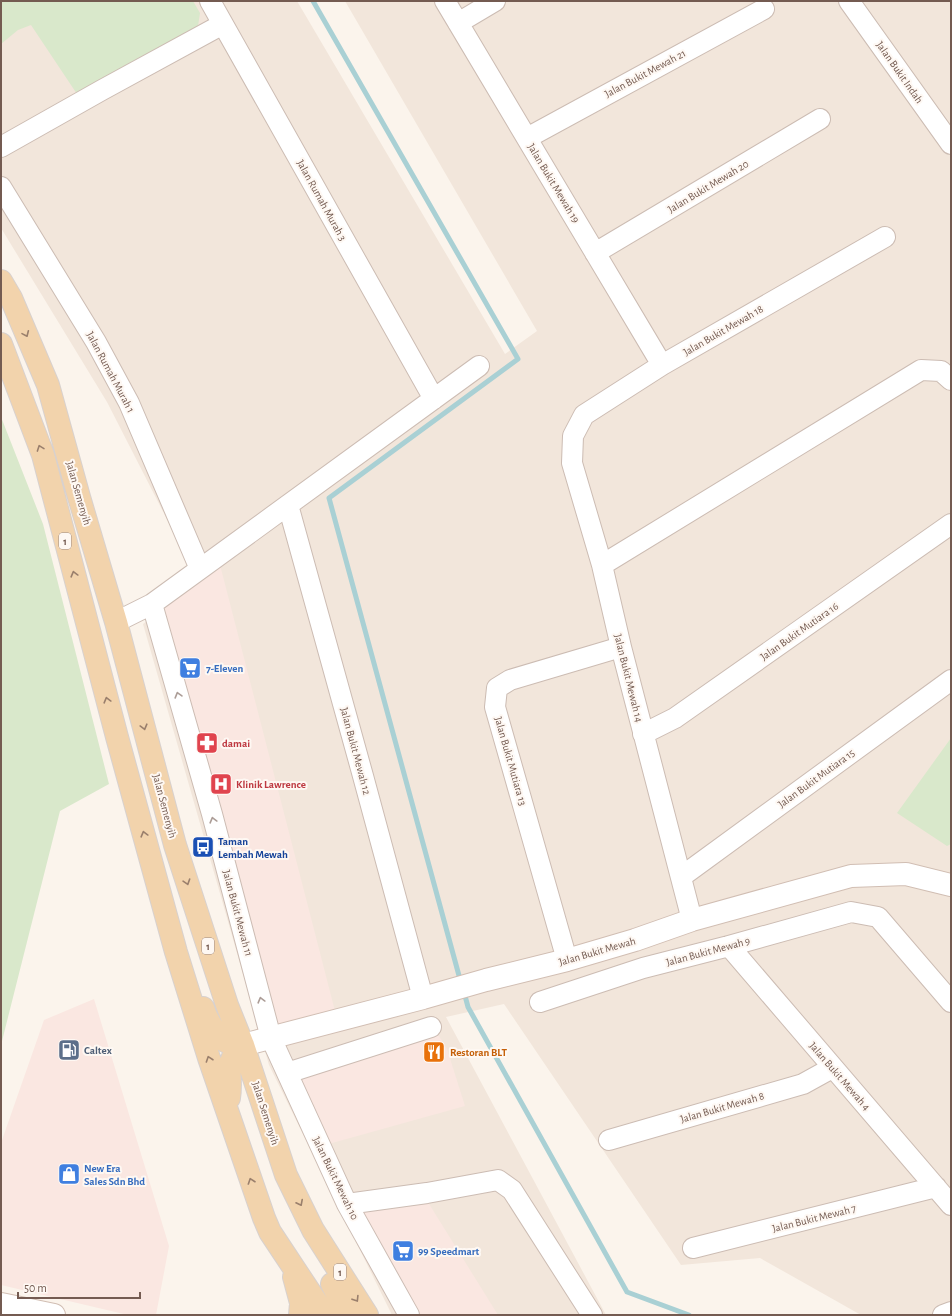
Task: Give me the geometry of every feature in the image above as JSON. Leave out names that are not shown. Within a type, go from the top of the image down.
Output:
[{"type":"main road","name":"Jalan Semenyih","points":[[1,281],[11,298],[48,385],[116,622],[175,845],[227,1005],[243,1045],[286,1175],[314,1230],[367,1315]]},
{"type":"main road","name":"1","points":[[1,344],[43,455],[117,737],[176,952],[209,1058],[270,1232],[324,1315]]},
{"type":"main road","points":[[176,952],[185,960],[194,979],[205,1015],[217,1034],[227,1042],[243,1045]]},
{"type":"main road","points":[[227,1109],[231,1088],[229,1067],[234,1055],[243,1045]]},
{"type":"main road","points":[[314,1230],[311,1240],[313,1250],[348,1315]]},
{"type":"main road","points":[[290,1262],[301,1303],[300,1315]]},
{"type":"street","name":"Jalan Rumah Murah 3","points":[[210,1],[434,399]]},
{"type":"street","name":"Jalan Bukit Mewah 19","points":[[445,1],[662,365]]},
{"type":"street","points":[[458,23],[495,1]]},
{"type":"street","name":"Jalan Bukit Indah","points":[[849,1],[951,144]]},
{"type":"street","name":"Jalan Bukit Mewah 21","points":[[527,138],[764,9]]},
{"type":"street","points":[[1,147],[223,24]]},
{"type":"street","name":"Jalan Bukit Mewah 20","points":[[596,253],[820,119]]},
{"type":"street","name":"Jalan Rumah Murah 1","points":[[1,187],[96,342],[129,403],[200,569]]},
{"type":"street","name":"Jalan Bukit Mewah 18","points":[[573,436],[584,414],[662,365],[885,237]]},
{"type":"street","points":[[116,622],[152,604],[479,366]]},
{"type":"street","points":[[602,565],[921,370],[941,371],[951,380]]},
{"type":"street","name":"Jalan Bukit Mewah 14","points":[[573,436],[572,463],[602,565],[643,734],[692,920]]},
{"type":"street","name":"Jalan Bukit Mewah 12","points":[[288,505],[361,768],[433,995]]},
{"type":"street","name":"Jalan Bukit Mutiara 16","points":[[643,734],[675,718],[951,524]]},
{"type":"street","name":"Jalan Bukit Mewah 11","points":[[152,604],[212,814],[271,1038]]},
{"type":"street","name":"Jalan Bukit Mutiara 13","points":[[567,960],[495,707],[497,688],[510,680],[621,647]]},
{"type":"street","name":"Jalan Bukit Mutiara 15","points":[[681,877],[951,680]]},
{"type":"street","name":"Jalan Bukit Mewah","points":[[243,1045],[486,980],[567,960],[635,940],[692,920],[851,876],[906,874],[951,885]]},
{"type":"street","name":"Jalan Bukit Mewah 9","points":[[540,1002],[643,968],[851,912],[878,917],[951,1002]]},
{"type":"street","points":[[635,940],[643,968]]},
{"type":"street","name":"Jalan Bukit Mewah 4","points":[[729,946],[951,1205]]},
{"type":"street","points":[[287,1073],[431,1027]]},
{"type":"street","name":"Jalan Bukit Mewah 10","points":[[271,1038],[347,1204],[409,1315]]},
{"type":"street","name":"Jalan Bukit Mewah 8","points":[[610,1140],[803,1084],[832,1068]]},
{"type":"street","points":[[347,1204],[427,1193],[498,1180],[512,1190],[592,1315]]},
{"type":"street","name":"Jalan Bukit Mewah 7","points":[[693,1248],[936,1187]]},
{"type":"street","points":[[1,1304],[26,1312],[54,1315]]},
{"type":"street","points":[[943,1315],[951,1312]]},
{"type":"shaded area","points":[[1,1],[297,1],[505,354],[537,331],[345,1],[951,1],[951,1315],[861,1315],[760,1258],[681,1265],[504,1004],[446,1017],[606,1315],[392,1315],[269,1065],[143,624],[199,582],[107,402],[1,228]]},
{"type":"shaded area","points":[[219,561],[335,1011],[276,1027],[159,607]]},
{"type":"shaded area","points":[[94,999],[169,1246],[156,1315],[128,1315],[1,1285],[1,1143],[44,1020]]},
{"type":"shaded area","points":[[431,1033],[439,1036],[447,1049],[465,1106],[325,1145],[295,1077]]},
{"type":"shaded area","points":[[426,1199],[498,1315],[416,1315],[355,1208]]},
{"type":"green space","points":[[1,1],[193,1],[200,13],[198,26],[77,94],[31,25],[18,30],[1,44]]},
{"type":"green space","points":[[1,417],[43,524],[109,784],[60,811],[1,1045]]},
{"type":"green space","points":[[951,738],[951,844],[947,846],[897,813]]},
{"type":"waterway","points":[[313,1],[518,359],[329,498],[461,983]]},
{"type":"waterway","points":[[464,992],[468,1007],[627,1292],[689,1315]]},
{"type":"place","name":"7-Eleven","points":[[190,668]]},
{"type":"place","name":"damai","points":[[207,743]]},
{"type":"place","name":"Klinik Lawrence","points":[[221,784]]},
{"type":"place","name":"Taman Lembah Mewah","points":[[203,847]]},
{"type":"place","name":"Caltex","points":[[69,1050]]},
{"type":"place","name":"Restoran BLT","points":[[434,1052]]},
{"type":"place","name":"New Era Sales Sdn Bhd","points":[[69,1174]]},
{"type":"place","name":"99 Speedmart","points":[[403,1251]]}]
